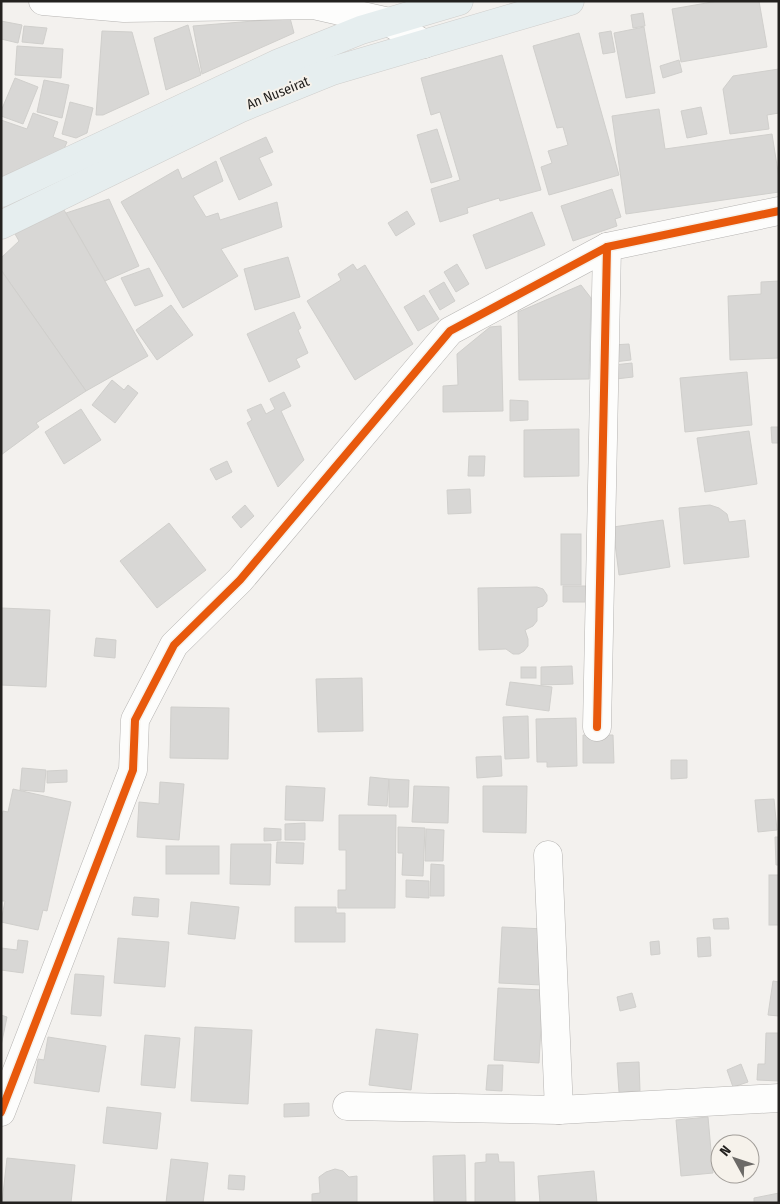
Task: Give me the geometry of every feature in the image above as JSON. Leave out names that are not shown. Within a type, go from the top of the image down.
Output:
[{"type":"main road","name":"An Nuseirat","points":[[1,193],[279,63],[361,30],[459,1]]},
{"type":"main road","name":"An Nuseirat","points":[[1,225],[241,108],[332,71],[570,1]]},
{"type":"street","points":[[42,1],[124,8],[314,5],[389,22],[424,44]]},
{"type":"street","points":[[1,1112],[133,770],[135,720],[174,644],[240,580],[450,331],[607,247],[779,211]]},
{"type":"street","points":[[598,727],[607,247]]},
{"type":"street","points":[[548,855],[559,1110]]},
{"type":"street","points":[[347,1106],[559,1110],[779,1098]]},
{"type":"building","points":[[718,1],[759,1],[767,47],[681,62],[672,9]]},
{"type":"building","points":[[643,13],[645,26],[633,28],[631,15]]},
{"type":"building","points":[[290,18],[294,33],[202,74],[193,26]]},
{"type":"building","points":[[1,21],[22,25],[18,43],[1,39]]},
{"type":"building","points":[[188,25],[201,75],[166,90],[154,38]]},
{"type":"building","points":[[24,26],[47,28],[43,44],[22,42]]},
{"type":"building","points":[[644,27],[655,93],[626,98],[614,33]]},
{"type":"building","points":[[102,31],[132,32],[149,94],[103,115],[96,115]]},
{"type":"building","points":[[611,31],[615,52],[603,54],[599,33]]},
{"type":"building","points":[[579,33],[619,175],[549,195],[541,167],[552,163],[548,151],[568,145],[563,127],[557,128],[533,46]]},
{"type":"building","points":[[17,46],[63,49],[61,78],[15,75]]},
{"type":"building","points":[[502,55],[541,190],[500,201],[499,198],[467,208],[468,213],[440,222],[431,189],[460,180],[440,112],[431,115],[421,78]]},
{"type":"building","points":[[679,60],[682,72],[663,78],[660,66]]},
{"type":"building","points":[[779,69],[779,113],[767,115],[769,129],[730,134],[723,89],[733,76]]},
{"type":"building","points":[[15,78],[38,87],[23,124],[1,116],[1,111]]},
{"type":"building","points":[[44,80],[69,85],[62,118],[37,112]]},
{"type":"building","points":[[70,102],[93,108],[87,133],[76,138],[62,134]]},
{"type":"building","points":[[701,107],[707,134],[687,138],[681,111]]},
{"type":"building","points":[[659,109],[665,149],[772,134],[779,178],[779,192],[626,214],[612,116]]},
{"type":"building","points":[[33,113],[58,122],[53,137],[67,142],[64,149],[1,177],[1,120],[27,129]]},
{"type":"building","points":[[437,129],[452,177],[431,183],[417,135]]},
{"type":"building","points":[[266,137],[273,152],[259,158],[272,185],[239,200],[220,158]]},
{"type":"building","points":[[216,161],[223,181],[193,196],[206,217],[218,213],[220,220],[277,202],[282,227],[221,249],[238,276],[183,308],[121,202],[178,169],[182,179]]},
{"type":"building","points":[[612,189],[621,217],[615,219],[617,226],[573,241],[561,206]]},
{"type":"building","points":[[109,199],[139,266],[105,281],[66,213]]},
{"type":"building","points":[[64,210],[148,356],[86,391],[1,270],[1,258],[19,241],[15,234]]},
{"type":"building","points":[[407,211],[415,224],[396,236],[388,223]]},
{"type":"building","points":[[532,212],[545,245],[486,269],[473,235]]},
{"type":"building","points":[[288,257],[300,297],[255,310],[244,269]]},
{"type":"building","points":[[353,264],[357,270],[365,265],[413,344],[355,380],[307,301],[341,280],[338,274]]},
{"type":"building","points":[[457,264],[469,284],[456,292],[444,272]]},
{"type":"building","points":[[149,268],[163,296],[135,306],[121,278]]},
{"type":"building","points":[[1,270],[86,391],[36,423],[39,427],[1,455]]},
{"type":"building","points":[[779,281],[779,358],[730,360],[728,296],[761,294],[761,282]]},
{"type":"building","points":[[444,282],[455,301],[440,310],[429,291]]},
{"type":"building","points":[[581,285],[591,298],[589,379],[519,380],[518,312]]},
{"type":"building","points":[[424,295],[439,319],[418,331],[404,307]]},
{"type":"building","points":[[171,305],[193,335],[157,360],[136,330]]},
{"type":"building","points":[[294,312],[301,328],[298,330],[308,353],[296,359],[300,367],[269,382],[247,334]]},
{"type":"building","points":[[501,326],[503,411],[443,412],[443,386],[458,385],[457,354],[490,327]]},
{"type":"building","points":[[629,344],[631,360],[614,362],[612,345]]},
{"type":"building","points":[[632,363],[633,377],[616,379],[614,365]]},
{"type":"building","points":[[747,372],[752,425],[685,432],[680,378]]},
{"type":"building","points":[[112,380],[124,390],[128,385],[138,393],[115,423],[92,405]]},
{"type":"building","points":[[284,392],[291,406],[281,411],[304,460],[278,487],[247,423],[252,420],[247,410],[261,404],[266,414],[275,409],[270,399]]},
{"type":"building","points":[[510,400],[528,401],[528,420],[510,421]]},
{"type":"building","points":[[81,409],[101,440],[64,464],[45,432]]},
{"type":"building","points":[[771,427],[779,427],[779,443],[772,443]]},
{"type":"building","points":[[579,429],[579,476],[524,477],[524,430]]},
{"type":"building","points":[[749,431],[757,484],[705,492],[697,438]]},
{"type":"building","points":[[469,456],[485,456],[484,476],[468,476]]},
{"type":"building","points":[[227,461],[232,472],[216,480],[210,469]]},
{"type":"building","points":[[470,489],[471,513],[448,514],[447,490]]},
{"type":"building","points":[[245,505],[254,516],[241,528],[232,517]]},
{"type":"building","points":[[710,505],[719,508],[727,514],[729,522],[745,520],[749,557],[684,564],[679,508]]},
{"type":"building","points":[[663,520],[670,567],[619,575],[613,527]]},
{"type":"building","points":[[169,523],[206,570],[157,608],[120,561]]},
{"type":"building","points":[[561,534],[581,534],[581,585],[561,585]]},
{"type":"building","points":[[563,586],[586,586],[585,602],[563,602]]},
{"type":"building","points":[[537,587],[543,589],[547,595],[547,601],[543,606],[537,608],[537,621],[533,626],[525,630],[528,646],[524,651],[519,654],[513,654],[506,649],[479,650],[478,588]]},
{"type":"building","points":[[1,608],[50,610],[46,687],[1,685]]},
{"type":"building","points":[[96,638],[116,640],[115,658],[94,656]]},
{"type":"building","points":[[572,666],[573,684],[541,685],[541,667]]},
{"type":"building","points":[[521,667],[536,667],[536,678],[521,678]]},
{"type":"building","points":[[362,678],[363,731],[318,732],[316,679]]},
{"type":"building","points":[[510,682],[552,687],[549,711],[506,705]]},
{"type":"building","points":[[171,707],[229,708],[228,759],[170,758]]},
{"type":"building","points":[[528,716],[529,758],[505,759],[503,717]]},
{"type":"building","points":[[576,718],[577,766],[547,767],[547,762],[537,762],[536,719]]},
{"type":"building","points":[[583,735],[613,735],[614,763],[583,763]]},
{"type":"building","points":[[501,756],[502,776],[477,778],[476,757]]},
{"type":"building","points":[[671,760],[687,760],[687,778],[671,779]]},
{"type":"building","points":[[22,768],[46,770],[44,792],[20,790]]},
{"type":"building","points":[[67,770],[67,782],[47,783],[47,771]]},
{"type":"building","points":[[370,777],[389,779],[387,806],[368,805]]},
{"type":"building","points":[[389,779],[409,780],[408,807],[389,807]]},
{"type":"building","points":[[160,782],[184,784],[179,840],[137,837],[139,802],[159,804]]},
{"type":"building","points":[[286,786],[325,788],[323,821],[285,820]]},
{"type":"building","points":[[414,786],[449,787],[448,823],[412,822]]},
{"type":"building","points":[[483,786],[527,786],[526,833],[483,832]]},
{"type":"building","points":[[13,789],[71,802],[47,911],[43,910],[38,930],[1,922],[5,901],[1,901],[1,821],[3,811],[8,812]]},
{"type":"building","points":[[774,799],[777,830],[758,832],[755,800]]},
{"type":"building","points":[[339,815],[396,815],[395,908],[338,908],[338,890],[346,890],[346,850],[339,850]]},
{"type":"building","points":[[305,823],[305,840],[285,840],[285,824]]},
{"type":"building","points":[[398,827],[425,828],[423,876],[402,875],[403,853],[398,853]]},
{"type":"building","points":[[264,828],[281,829],[281,840],[264,841]]},
{"type":"building","points":[[426,829],[444,830],[443,861],[425,861]]},
{"type":"building","points":[[775,837],[779,837],[779,865],[776,865]]},
{"type":"building","points":[[277,842],[304,843],[303,864],[276,863]]},
{"type":"building","points":[[231,844],[271,844],[270,885],[230,884]]},
{"type":"building","points":[[166,846],[219,846],[219,874],[166,874]]},
{"type":"building","points":[[431,864],[444,865],[444,896],[430,896]]},
{"type":"building","points":[[769,875],[779,875],[779,925],[769,925]]},
{"type":"building","points":[[406,880],[429,881],[429,898],[406,897]]},
{"type":"building","points":[[134,897],[159,899],[158,917],[132,915]]},
{"type":"building","points":[[191,902],[239,907],[235,939],[188,934]]},
{"type":"building","points":[[295,907],[336,907],[336,913],[345,913],[345,942],[295,942]]},
{"type":"building","points":[[728,918],[729,929],[714,929],[713,919]]},
{"type":"building","points":[[502,927],[545,929],[542,985],[499,983]]},
{"type":"building","points":[[710,937],[711,956],[698,957],[697,938]]},
{"type":"building","points":[[118,938],[169,942],[165,987],[114,983]]},
{"type":"building","points":[[18,940],[28,941],[23,973],[1,970],[1,948],[17,950]]},
{"type":"building","points":[[659,941],[660,954],[651,955],[650,942]]},
{"type":"building","points":[[75,974],[104,976],[101,1016],[71,1014]]},
{"type":"building","points":[[773,981],[779,982],[779,1016],[768,1015]]},
{"type":"building","points":[[498,988],[543,990],[539,1063],[494,1060]]},
{"type":"building","points":[[632,993],[636,1007],[620,1011],[617,997]]},
{"type":"building","points":[[1,1015],[7,1017],[1,1046]]},
{"type":"building","points":[[195,1027],[252,1030],[248,1104],[191,1101]]},
{"type":"building","points":[[376,1029],[418,1034],[411,1090],[369,1085]]},
{"type":"building","points":[[766,1033],[779,1033],[779,1081],[757,1080],[758,1064],[765,1064]]},
{"type":"building","points":[[145,1035],[180,1038],[175,1088],[141,1085]]},
{"type":"building","points":[[48,1037],[106,1046],[99,1092],[34,1083],[38,1059],[44,1060]]},
{"type":"building","points":[[639,1062],[640,1091],[619,1092],[617,1063]]},
{"type":"building","points":[[741,1064],[748,1082],[733,1087],[727,1070]]},
{"type":"building","points":[[488,1065],[503,1065],[502,1091],[486,1090]]},
{"type":"building","points":[[309,1103],[309,1116],[284,1117],[284,1104]]},
{"type":"building","points":[[107,1107],[161,1113],[157,1149],[103,1143]]},
{"type":"building","points":[[708,1117],[710,1173],[681,1176],[676,1120]]},
{"type":"building","points":[[486,1154],[498,1154],[499,1162],[514,1162],[515,1203],[475,1203],[475,1163],[486,1162]]},
{"type":"building","points":[[465,1155],[466,1203],[434,1203],[433,1156]]},
{"type":"building","points":[[7,1158],[75,1165],[71,1203],[2,1203]]},
{"type":"building","points":[[171,1159],[208,1163],[203,1203],[166,1203]]},
{"type":"building","points":[[335,1169],[343,1171],[349,1177],[357,1176],[357,1203],[312,1203],[312,1194],[320,1193],[319,1177]]},
{"type":"building","points":[[594,1171],[597,1203],[540,1203],[538,1176]]},
{"type":"building","points":[[229,1175],[245,1176],[244,1190],[228,1189]]},
{"type":"building","points":[[779,1193],[779,1203],[754,1203],[754,1198]]},
{"type":"cycle path","points":[[1,1112],[133,770],[135,720],[174,645],[240,580],[450,331],[607,247],[779,211]]},
{"type":"cycle path","points":[[597,727],[607,247]]}]
